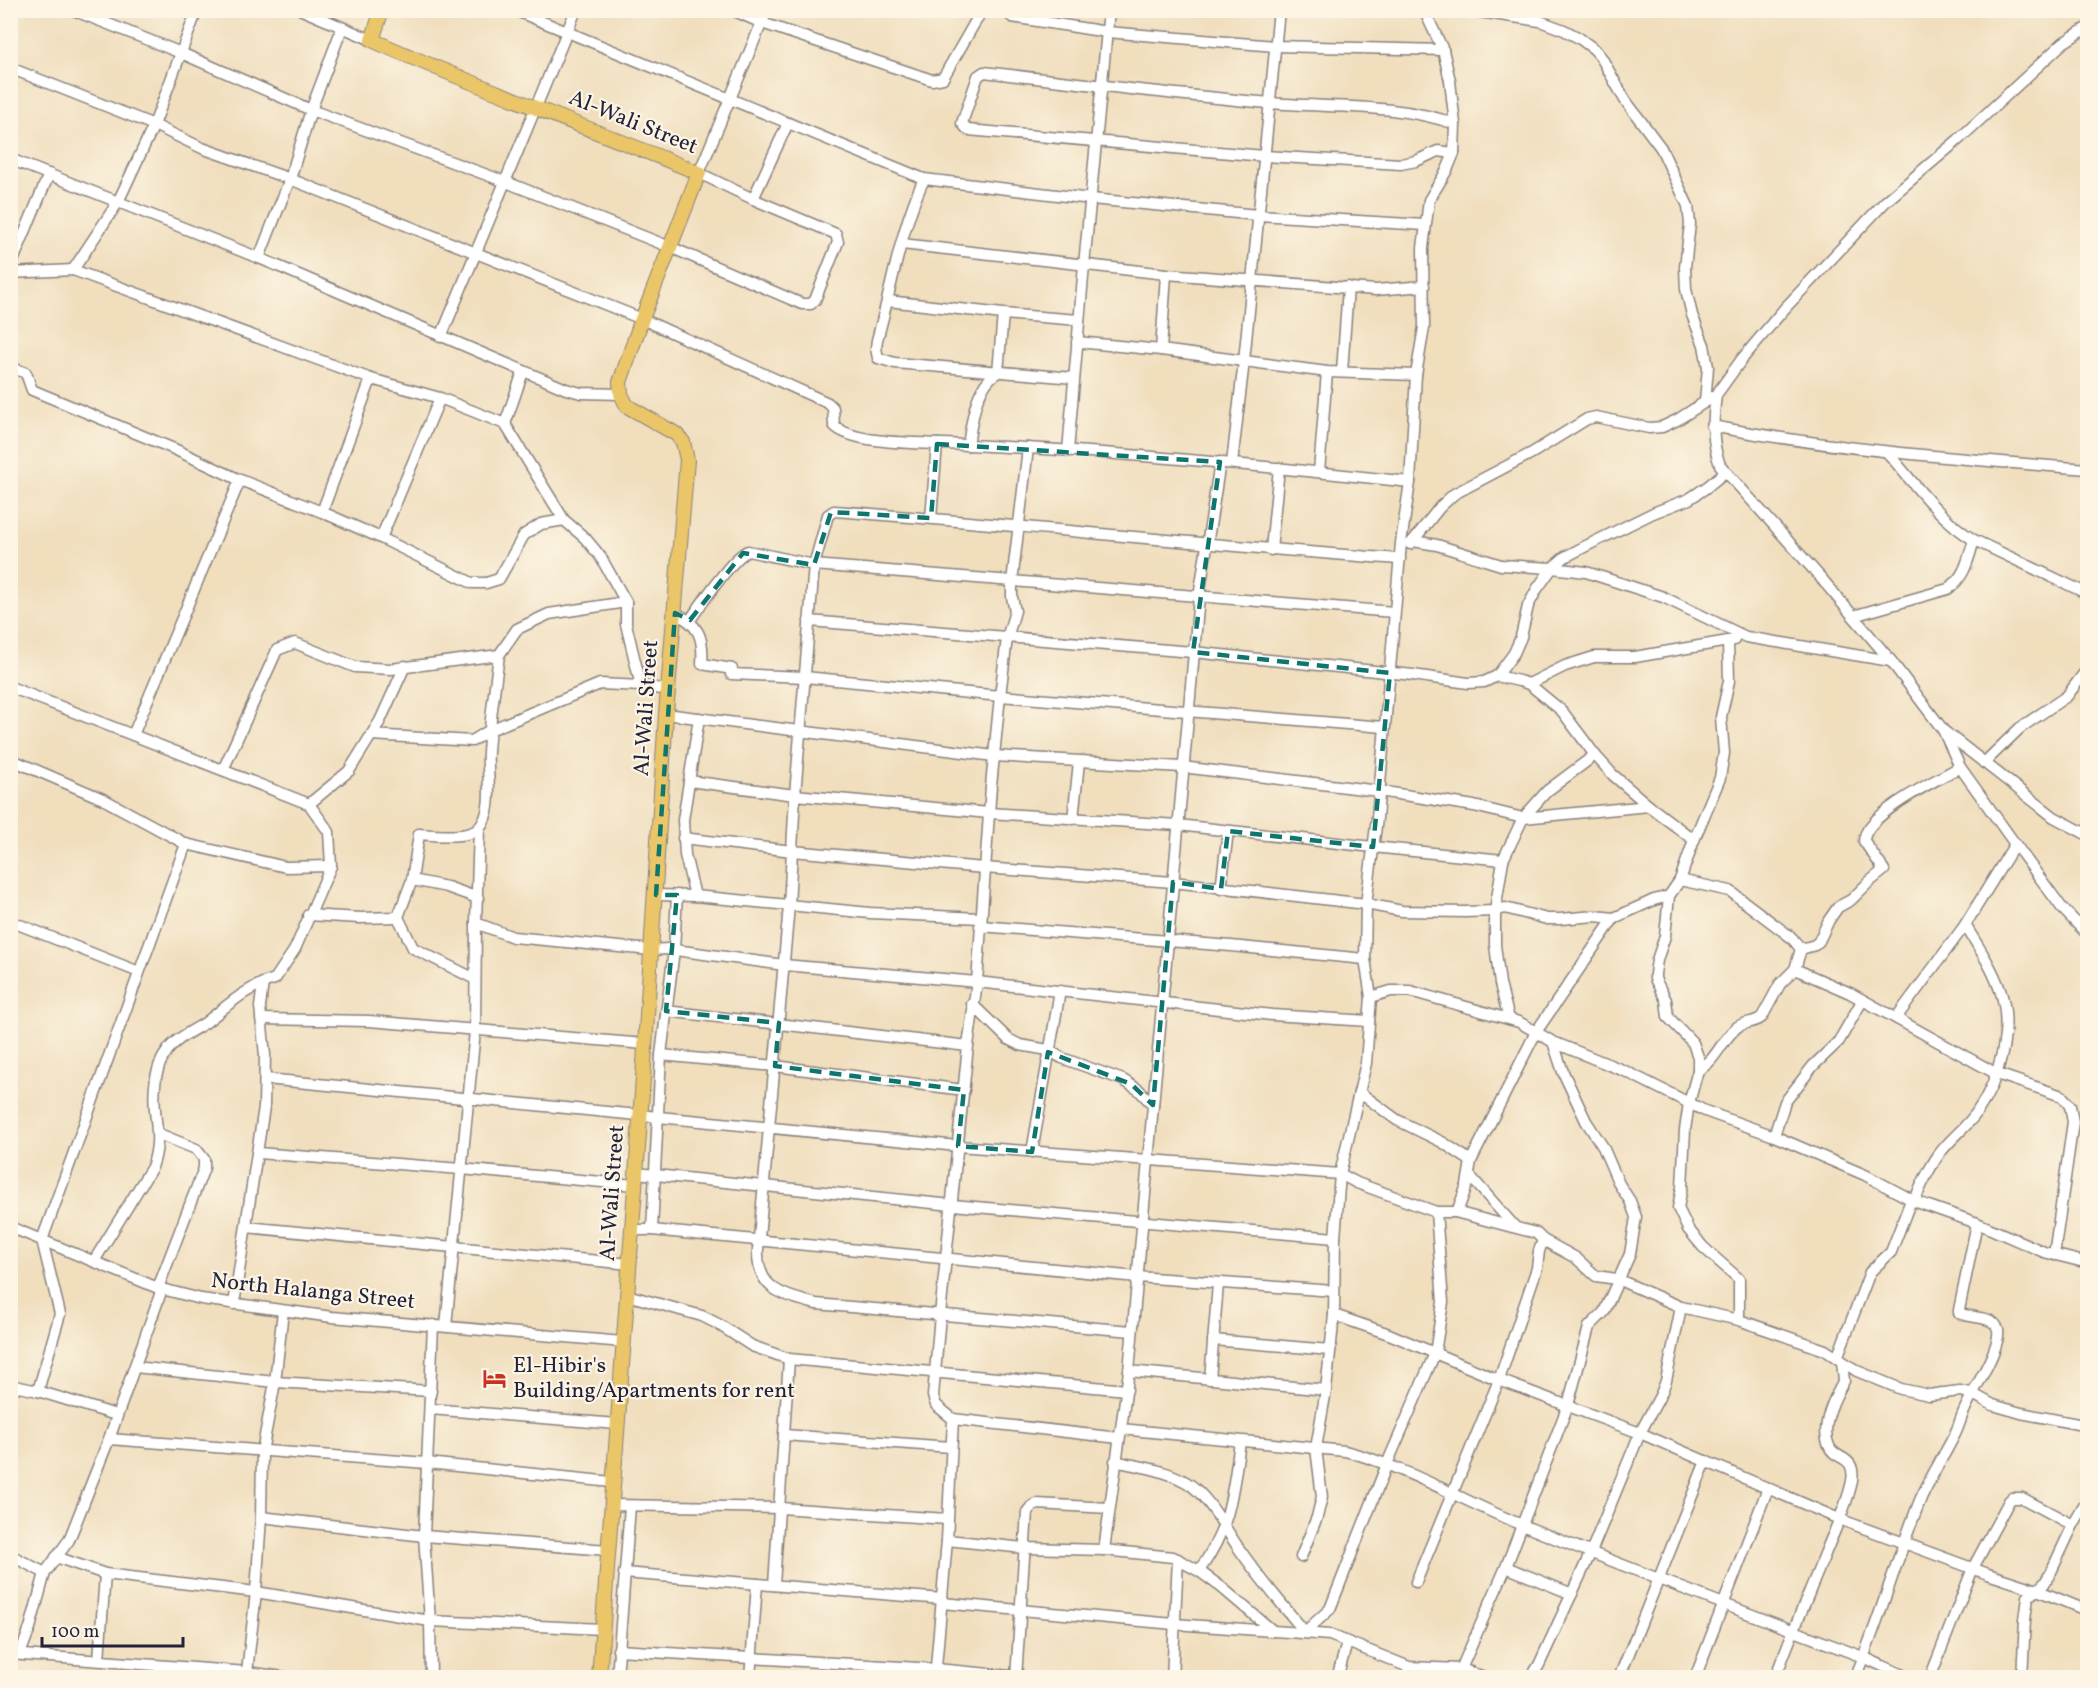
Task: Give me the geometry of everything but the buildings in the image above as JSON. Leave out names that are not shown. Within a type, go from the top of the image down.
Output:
[{"type":"main road","points":[[372,40],[382,10]]},
{"type":"main road","name":"Al-Wali Street","points":[[372,40],[456,77],[537,107],[699,173],[622,376],[621,394],[627,406],[676,434],[683,442],[686,452],[666,714],[654,949],[639,1116],[630,1264],[612,1482],[620,1506],[608,1550],[599,1677]]},
{"type":"street","points":[[10,17],[13,10]]},
{"type":"street","points":[[73,10],[181,53],[311,110],[506,182],[670,247],[802,304],[811,304],[815,300],[838,242],[836,234],[699,173],[767,10]]},
{"type":"street","points":[[73,270],[118,202],[154,125],[197,10]]},
{"type":"street","points":[[302,10],[372,40]]},
{"type":"street","points":[[514,10],[924,179],[1091,199],[1258,215],[1425,225]]},
{"type":"street","points":[[441,337],[576,10]]},
{"type":"street","points":[[732,10],[762,23],[932,80],[943,78],[982,10]]},
{"type":"street","points":[[1005,10],[1012,17],[1107,32],[1275,46],[1443,50]]},
{"type":"street","points":[[1068,451],[1109,10]]},
{"type":"street","points":[[1232,463],[1279,10]]},
{"type":"street","points":[[1301,1557],[1317,1517],[1322,1497],[1316,1448],[1326,1390],[1334,1315],[1335,1238],[1340,1174],[1368,1050],[1371,997],[1365,959],[1366,904],[1374,847],[1394,612],[1410,482],[1416,375],[1424,327],[1422,270],[1425,225],[1429,200],[1447,170],[1454,153],[1455,124],[1450,81],[1443,50],[1424,10]]},
{"type":"street","points":[[1466,10],[1540,21],[1579,38],[1601,57],[1625,100],[1661,148],[1688,206],[1690,224],[1685,267],[1686,289],[1692,315],[1704,345],[1708,367],[1705,402]]},
{"type":"street","points":[[1536,10],[1540,21]]},
{"type":"street","points":[[1400,559],[1440,507],[1454,494],[1532,453],[1587,419],[1596,417],[1649,428],[1662,427],[1716,395],[1742,359],[1785,308],[1885,202],[1958,140],[2063,44],[2088,27]]},
{"type":"street","points":[[259,258],[290,179],[311,110],[342,28]]},
{"type":"street","points":[[10,68],[154,125],[202,148],[290,179],[642,320],[828,403],[833,408],[834,425],[843,432],[889,442],[1028,448],[1220,462],[1410,482]]},
{"type":"street","points":[[1454,153],[1437,152],[1416,161],[1401,164],[1264,156],[968,130],[962,123],[981,73],[1270,103],[1379,109],[1433,116],[1455,124]]},
{"type":"street","points":[[753,199],[788,123]]},
{"type":"street","points":[[10,159],[259,258],[566,389],[581,393],[621,394]]},
{"type":"street","points":[[50,174],[11,265],[73,270],[371,379],[440,398],[505,424],[564,520],[585,538],[600,556],[626,603],[626,624],[641,686]]},
{"type":"street","points":[[924,179],[896,264],[877,340],[878,358],[886,362],[1074,378]]},
{"type":"street","points":[[902,243],[1166,274],[1377,290],[1424,286]]},
{"type":"street","points":[[1161,350],[1166,274]]},
{"type":"street","points":[[1342,372],[1348,287]]},
{"type":"street","points":[[888,301],[1079,320]]},
{"type":"street","points":[[968,445],[979,396],[987,382],[998,372],[1003,314]]},
{"type":"street","points":[[1077,342],[1161,350],[1327,372],[1416,375]]},
{"type":"street","points":[[10,367],[26,373],[32,390],[174,449],[240,480],[322,512],[472,583],[486,583],[499,579],[524,535],[541,524],[564,520]]},
{"type":"street","points":[[505,424],[523,372]]},
{"type":"street","points":[[1319,472],[1327,372]]},
{"type":"street","points":[[322,512],[371,379]]},
{"type":"street","points":[[1716,395],[1712,426],[1714,448],[1720,465],[1891,661],[1942,730],[1960,767],[2061,908],[2088,935]]},
{"type":"street","points":[[381,538],[440,398]]},
{"type":"street","points":[[1712,426],[1765,436],[1887,452],[2088,469]]},
{"type":"street","points":[[931,518],[937,444]]},
{"type":"street","points":[[1028,448],[1012,582],[1015,611],[1007,638],[1000,696],[984,868],[977,982],[972,1005],[934,1373],[933,1396],[936,1405],[954,1419],[1345,1451],[1387,1464],[1521,1525],[1863,1657],[1909,1677]]},
{"type":"street","points":[[1887,452],[1937,509],[1961,532],[2088,594]]},
{"type":"street","points":[[1104,1550],[1129,1371],[1199,597],[1220,462]]},
{"type":"street","points":[[1271,550],[1279,468]]},
{"type":"street","points":[[809,621],[1194,652],[1476,684],[1497,676],[1514,653],[1521,636],[1528,606],[1552,568],[1565,557],[1586,546],[1653,513],[1689,499],[1725,472]]},
{"type":"street","points":[[133,735],[240,480]]},
{"type":"street","points":[[1132,1331],[831,1306],[783,1294],[768,1285],[760,1273],[757,1258],[789,906],[795,795],[814,565],[828,515],[831,512],[931,518],[1271,550],[1400,559]]},
{"type":"street","points":[[1853,616],[1948,589],[1959,581],[1967,566],[1974,540]]},
{"type":"street","points":[[1413,541],[1437,544],[1501,565],[1586,572],[1663,597],[1746,637],[1891,661]]},
{"type":"street","points":[[690,620],[729,567],[743,553],[753,551],[814,565],[1394,612]]},
{"type":"street","points":[[446,1326],[475,1031],[479,828],[486,813],[490,783],[488,754],[499,655],[517,629],[549,614],[626,603]]},
{"type":"street","points":[[675,613],[690,620],[703,643],[702,664],[732,669],[731,674],[805,677],[1000,696],[1384,727]]},
{"type":"street","points":[[1528,684],[1565,666],[1594,657],[1635,657],[1746,637]]},
{"type":"street","points":[[1728,642],[1729,681],[1721,717],[1723,766],[1714,795],[1694,840],[1680,880],[1669,896],[1665,936],[1657,960],[1655,980],[1663,994],[1668,1017],[1693,1043],[1698,1057],[1698,1070],[1689,1103],[1678,1208],[1688,1229],[1703,1247],[1739,1279],[1739,1320]]},
{"type":"street","points":[[224,770],[277,650],[295,643],[355,668],[375,669],[499,655]]},
{"type":"street","points":[[309,804],[349,771],[372,735],[405,666]]},
{"type":"street","points":[[1984,763],[2020,728],[2067,696],[2088,668]]},
{"type":"street","points":[[1497,676],[1528,684],[1562,711],[1613,775],[1694,840]]},
{"type":"street","points":[[372,735],[472,741],[490,730],[600,684],[668,690]]},
{"type":"street","points":[[10,687],[309,804],[329,832],[331,866],[295,949],[275,979],[263,982],[235,999],[168,1050],[158,1067],[154,1086],[159,1134],[158,1151],[152,1167],[94,1261]]},
{"type":"street","points":[[666,714],[994,756],[1182,767],[1379,791],[1474,806],[1523,818],[1649,806]]},
{"type":"street","points":[[695,896],[683,838],[683,820],[699,718]]},
{"type":"street","points":[[1942,730],[2054,817],[2088,835]]},
{"type":"street","points":[[1509,1018],[1496,959],[1495,911],[1503,860],[1523,818],[1548,790],[1595,755]]},
{"type":"street","points":[[10,759],[104,799],[186,844],[286,867],[331,866]]},
{"type":"street","points":[[1074,819],[1079,762]]},
{"type":"street","points":[[1801,949],[1815,945],[1838,907],[1851,900],[1884,870],[1864,841],[1869,827],[1906,798],[1960,767]]},
{"type":"street","points":[[689,781],[795,795],[989,813],[1178,825],[1503,860]]},
{"type":"street","points":[[476,979],[413,948],[398,916],[412,880],[419,834],[459,835],[474,832],[479,828]]},
{"type":"street","points":[[1221,889],[1228,831]]},
{"type":"street","points":[[683,838],[984,868],[1173,882],[1366,904],[1402,911],[1495,911],[1505,908],[1553,919],[1595,916],[1614,918],[1654,900],[1669,896]]},
{"type":"street","points":[[38,1391],[60,1314],[42,1240],[186,844]]},
{"type":"street","points":[[1896,1018],[1965,925],[2015,844]]},
{"type":"street","points":[[412,880],[447,887],[478,898]]},
{"type":"street","points":[[1680,880],[1730,891],[1792,938],[1801,949]]},
{"type":"street","points":[[652,1230],[661,1055],[677,895]]},
{"type":"street","points":[[656,896],[695,896],[1365,959]]},
{"type":"street","points":[[308,915],[360,918],[398,916]]},
{"type":"street","points":[[1455,1212],[1459,1208],[1470,1176],[1471,1161],[1536,1032],[1614,918]]},
{"type":"street","points":[[10,921],[139,972]]},
{"type":"street","points":[[476,923],[513,937],[671,949],[784,965],[977,982],[1272,1015],[1369,1022]]},
{"type":"street","points":[[1775,1677],[1851,1484],[1850,1463],[1833,1452],[1829,1447],[1827,1436],[1836,1393],[1844,1382],[1840,1360],[1870,1272],[1891,1252],[1913,1200],[1938,1154],[1976,1114],[1997,1074],[2004,1040],[2001,991],[1988,963],[1965,925]]},
{"type":"street","points":[[1698,1070],[1710,1063],[1728,1035],[1738,1026],[1758,1021],[1762,1017],[1780,984],[1795,969],[1801,949]]},
{"type":"street","points":[[1795,969],[1862,1000],[1997,1074],[2062,1096],[2070,1106],[2073,1122],[2054,1255]]},
{"type":"street","points":[[234,1305],[258,1153],[266,1080],[260,1007],[263,982]]},
{"type":"street","points":[[1032,1152],[1060,991]]},
{"type":"street","points":[[1371,997],[1390,991],[1410,991],[1509,1018],[1528,1026],[1553,1042],[1627,1072],[1705,1111],[1774,1136],[1865,1175],[1913,1200],[1977,1222],[2044,1252],[2088,1263]]},
{"type":"street","points":[[1774,1136],[1785,1102],[1813,1066],[1839,1041],[1862,1000]]},
{"type":"street","points":[[972,1005],[1008,1039],[1020,1045],[1048,1050],[1062,1058],[1131,1084],[1153,1105]]},
{"type":"street","points":[[666,1011],[968,1046]]},
{"type":"street","points":[[261,1019],[369,1021],[645,1044]]},
{"type":"street","points":[[1461,1669],[1506,1567],[1568,1405],[1589,1327],[1604,1312],[1630,1254],[1636,1217],[1603,1147],[1586,1121],[1563,1072],[1553,1042]]},
{"type":"street","points":[[661,1055],[775,1066],[964,1090]]},
{"type":"street","points":[[266,1080],[958,1146],[1340,1174],[1357,1183],[1436,1212],[1455,1212],[1536,1233],[1543,1240],[1576,1258],[1596,1276],[1617,1279],[1681,1307],[1739,1320],[1825,1350],[1857,1371],[1912,1392],[1929,1395],[1960,1391],[1971,1393],[1993,1405],[2021,1413],[2088,1426]]},
{"type":"street","points":[[1359,1092],[1397,1120],[1442,1142],[1471,1161]]},
{"type":"street","points":[[159,1134],[196,1149],[204,1159],[204,1168],[160,1288],[109,1440],[69,1540],[45,1573],[30,1628],[15,1654],[290,1677]]},
{"type":"street","points":[[258,1153],[461,1169],[635,1179],[655,1175],[952,1205],[1335,1238]]},
{"type":"street","points":[[1470,1176],[1516,1228]]},
{"type":"street","points":[[1305,1632],[1330,1609],[1387,1464],[1435,1353],[1443,1302],[1436,1212]]},
{"type":"street","points":[[1854,1677],[1929,1481],[1956,1433],[1971,1393],[1994,1352],[1998,1327],[1990,1320],[1959,1313],[1977,1222]]},
{"type":"street","name":"North Halanga Street","points":[[10,1227],[180,1295],[234,1305],[332,1317],[623,1342]]},
{"type":"street","points":[[246,1227],[454,1249],[630,1264]]},
{"type":"street","points":[[631,1230],[652,1230],[1137,1277],[1334,1291]]},
{"type":"street","points":[[1416,1582],[1499,1380],[1538,1268],[1539,1251],[1543,1240]]},
{"type":"street","points":[[1210,1379],[1218,1284]]},
{"type":"street","points":[[627,1295],[702,1316],[752,1346],[789,1359],[1126,1390]]},
{"type":"street","points":[[1531,1677],[1539,1665],[1572,1594],[1640,1433],[1666,1380],[1681,1307]]},
{"type":"street","points":[[247,1672],[256,1592],[262,1452],[283,1311]]},
{"type":"street","points":[[1334,1315],[1389,1334],[1499,1380],[1640,1433],[1839,1519],[2037,1590],[2088,1611]]},
{"type":"street","points":[[431,1677],[424,1536],[433,1325]]},
{"type":"street","points":[[1213,1340],[1330,1350]]},
{"type":"street","points":[[774,1585],[789,1359]]},
{"type":"street","points":[[135,1367],[274,1382],[431,1391]]},
{"type":"street","points":[[1129,1371],[1326,1390]]},
{"type":"street","points":[[10,1385],[38,1391],[116,1415]]},
{"type":"street","points":[[430,1409],[617,1424]]},
{"type":"street","points":[[935,1673],[947,1540],[954,1419]]},
{"type":"street","points":[[784,1435],[951,1447]]},
{"type":"street","points":[[109,1440],[427,1463],[612,1482]]},
{"type":"street","points":[[1199,1571],[1224,1528],[1230,1509],[1240,1442]]},
{"type":"street","points":[[1115,1461],[1169,1473],[1188,1483],[1207,1500],[1224,1528],[1268,1588],[1305,1632]]},
{"type":"street","points":[[1618,1677],[1706,1461]]},
{"type":"street","points":[[1695,1677],[1768,1488]]},
{"type":"street","points":[[1930,1677],[1973,1568],[2001,1512],[2012,1498],[2022,1498],[2073,1525]]},
{"type":"street","points":[[2022,1677],[2028,1597],[2050,1574],[2088,1499]]},
{"type":"street","points":[[1016,1677],[1027,1512],[1037,1504],[1109,1508]]},
{"type":"street","points":[[616,1677],[624,1573],[620,1506],[780,1508],[947,1519]]},
{"type":"street","points":[[261,1517],[424,1536],[608,1550]]},
{"type":"street","points":[[947,1540],[1024,1548],[1104,1550],[1178,1559],[1221,1587],[1273,1631]]},
{"type":"street","points":[[10,1555],[45,1573]]},
{"type":"street","points":[[56,1557],[105,1574],[256,1592],[430,1621],[602,1629]]},
{"type":"street","points":[[1172,1677],[1178,1559]]},
{"type":"street","points":[[1506,1567],[1572,1594]]},
{"type":"street","points":[[624,1573],[774,1585],[1174,1624],[1330,1635],[1408,1672],[1461,1669],[1487,1677]]},
{"type":"street","points":[[99,1660],[105,1574]]},
{"type":"street","points":[[750,1677],[757,1584]]},
{"type":"street","points":[[1337,1677],[1347,1643]]},
{"type":"street","points":[[618,1650],[935,1673],[1032,1677]]},
{"type":"street","points":[[2083,1677],[2088,1666]]},
{"type":"highlighted area","points":[[937,444],[1220,462],[1193,652],[1390,673],[1373,847],[1228,831],[1221,889],[1173,882],[1153,1105],[1131,1084],[1048,1052],[1032,1152],[958,1146],[964,1090],[775,1066],[779,1023],[666,1011],[677,895],[656,895],[675,613],[690,620],[743,553],[814,565],[831,512],[931,518]]},
{"type":"place","name":"El-Hibir's Building/Apartments for rent","points":[[495,1379]]}]
